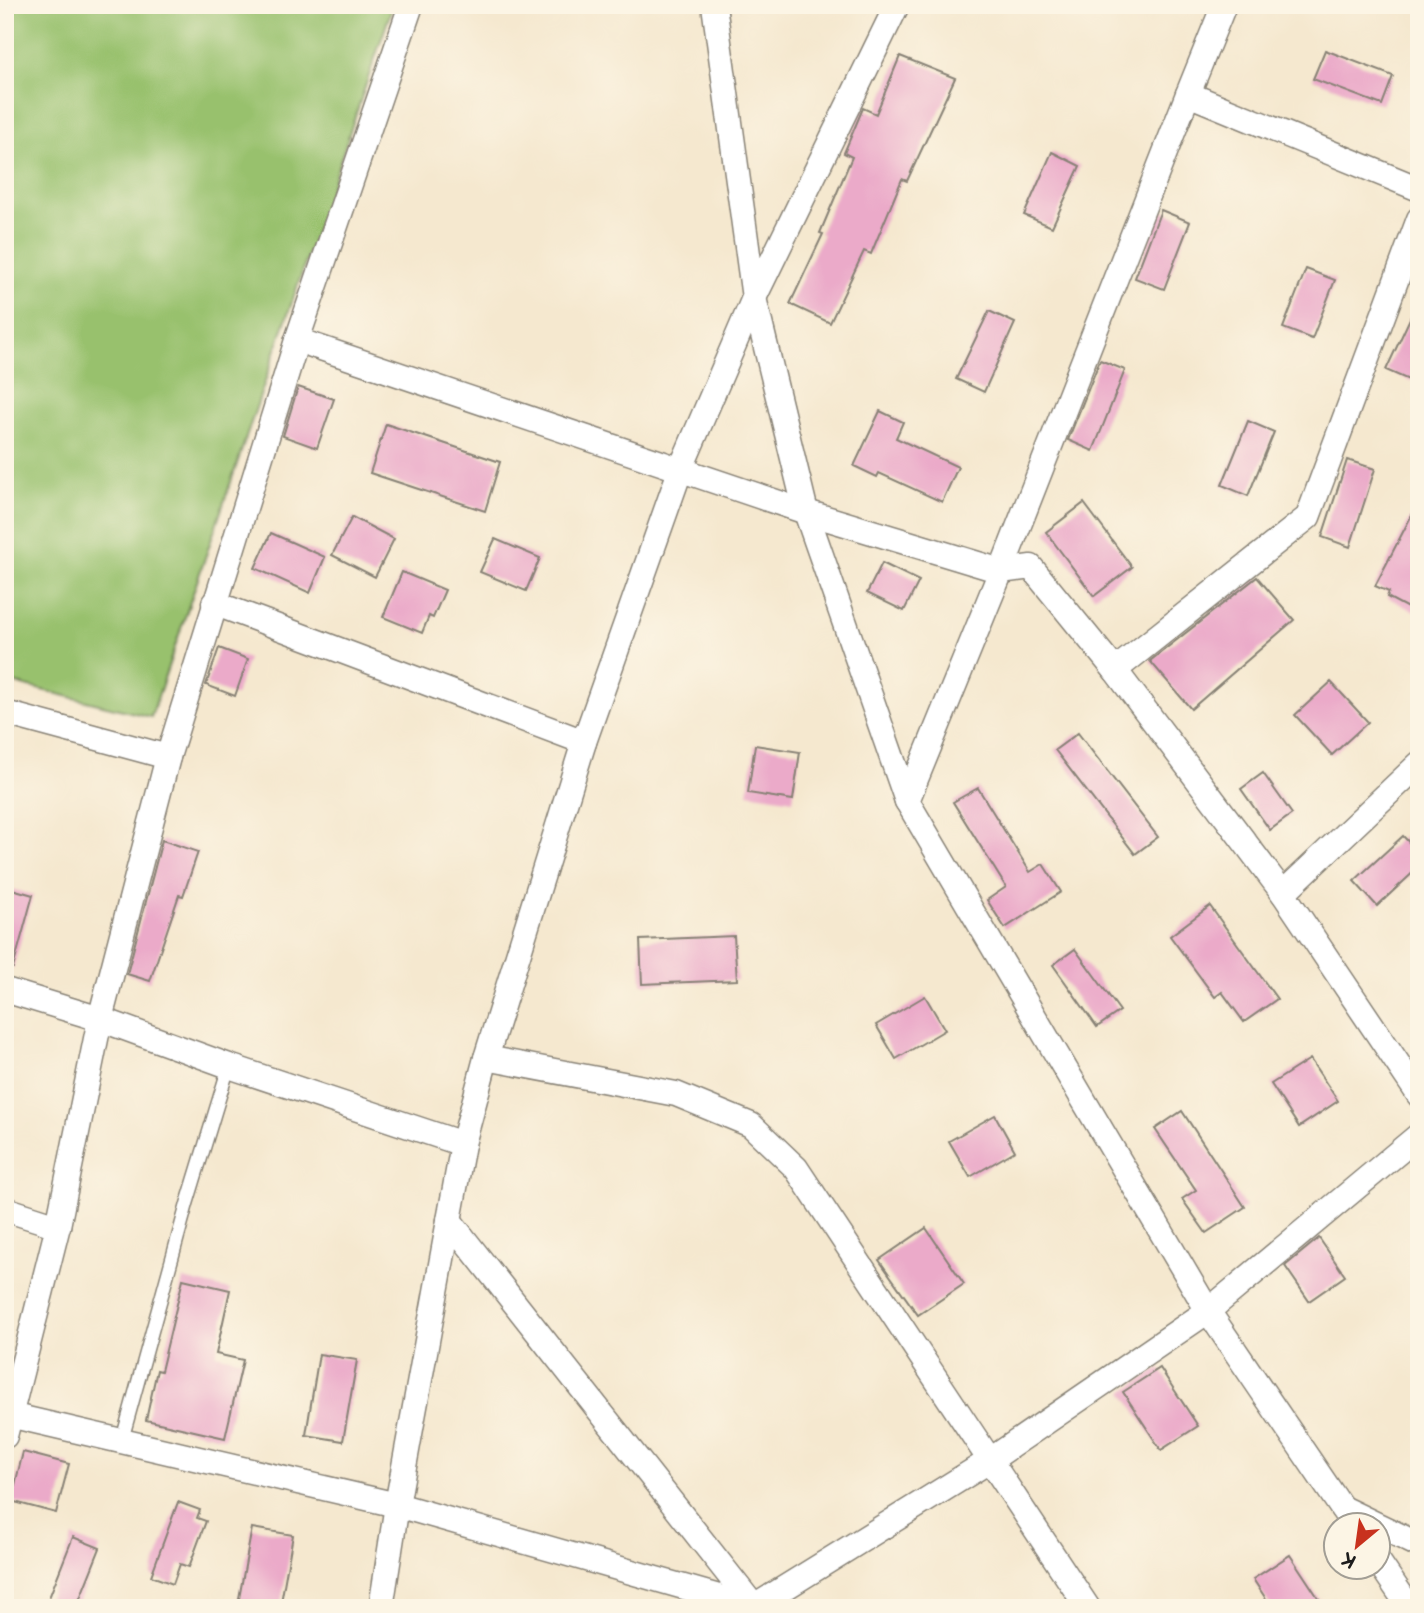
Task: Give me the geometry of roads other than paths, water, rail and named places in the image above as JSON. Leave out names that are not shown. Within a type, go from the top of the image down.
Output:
[{"type":"street","points":[[411,5],[297,340],[168,757],[100,1019],[58,1226],[7,1422],[122,1440],[397,1505],[754,1607],[989,1461],[1208,1311],[1419,1135]]},
{"type":"street","points":[[714,5],[754,298],[806,512],[907,801],[1208,1311],[1345,1512]]},
{"type":"street","points":[[381,1608],[397,1505],[463,1144],[486,1058],[583,742],[681,468],[754,298],[897,5]]},
{"type":"street","points":[[907,801],[1002,570],[1224,5]]},
{"type":"street","points":[[1188,94],[1419,189]]},
{"type":"street","points":[[1115,670],[1308,517],[1419,219]]},
{"type":"street","points":[[297,340],[806,512],[1002,570],[1031,567],[1115,670],[1283,893],[1419,1095]]},
{"type":"street","points":[[214,603],[583,742]]},
{"type":"street","points":[[5,713],[168,757]]},
{"type":"street","points":[[1283,893],[1419,764]]},
{"type":"street","points":[[5,990],[100,1019],[229,1066],[463,1144]]},
{"type":"street","points":[[486,1058],[677,1094],[751,1125],[796,1168],[1088,1608]]},
{"type":"street","points":[[5,1209],[58,1226]]},
{"type":"street","points":[[449,1220],[754,1607]]},
{"type":"street","points":[[1392,1534],[1419,1545]]},
{"type":"street","points":[[1392,1582],[1410,1608]]},
{"type":"lane","points":[[122,1440],[187,1204],[229,1066]]}]
